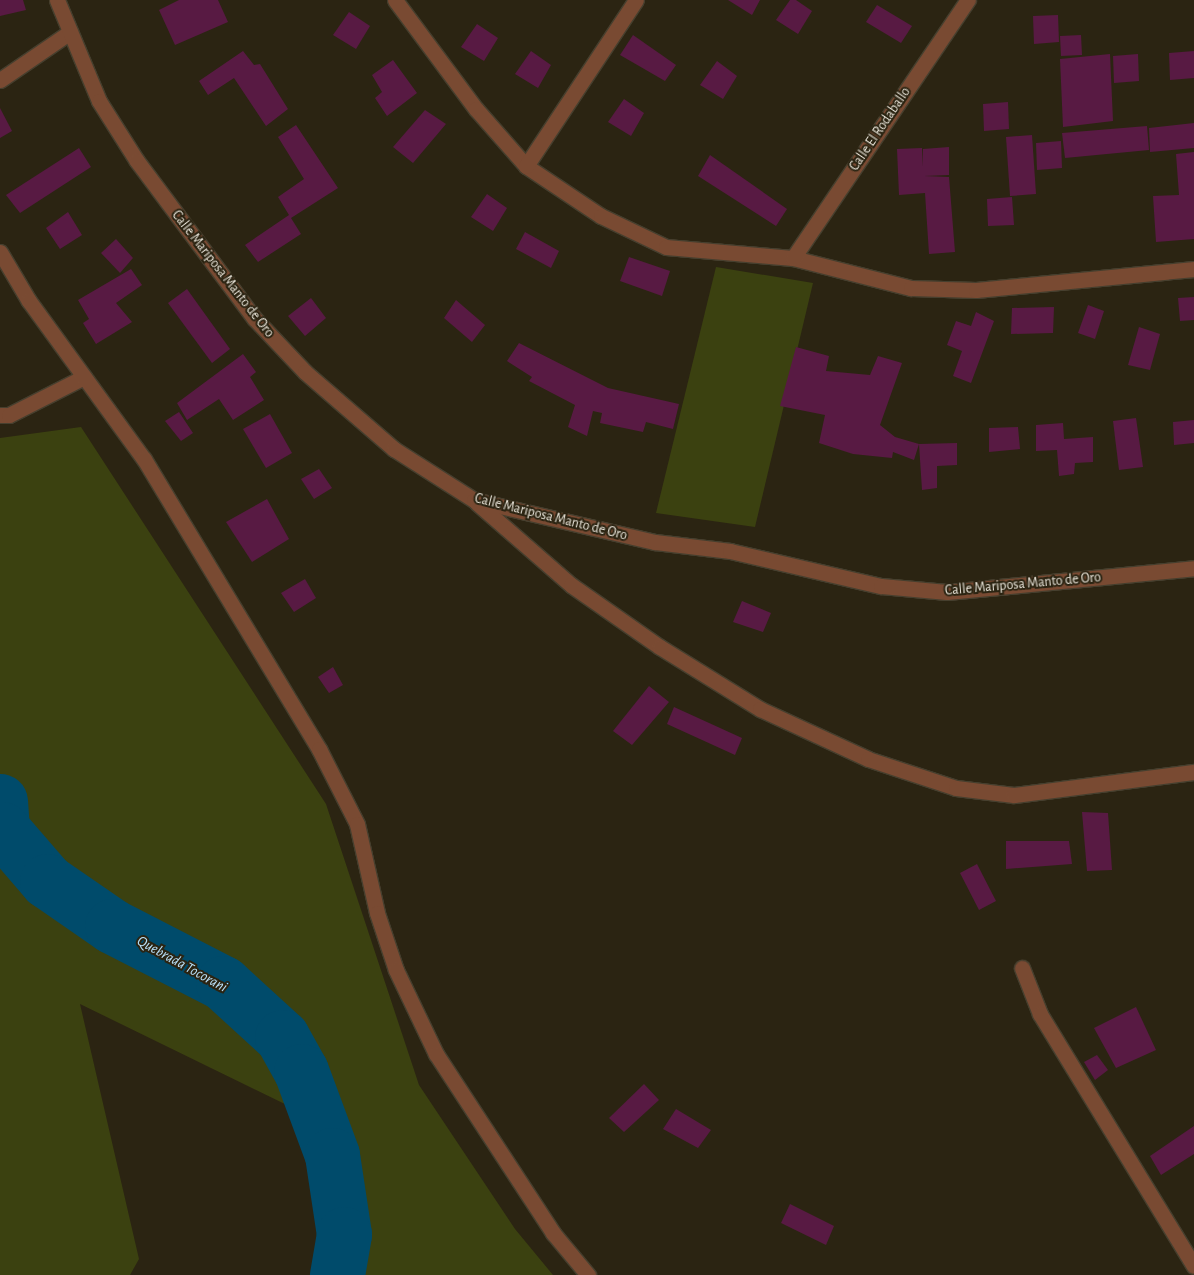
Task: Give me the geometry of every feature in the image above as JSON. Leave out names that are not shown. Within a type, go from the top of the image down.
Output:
[{"type":"street","name":"Calle Mariposa Manto de Oro","points":[[56,0],[99,102],[132,153],[254,318],[305,372],[394,449],[474,500],[655,542],[730,551],[881,586],[946,592],[1194,568]]},
{"type":"street","points":[[395,0],[476,109],[526,166],[601,216],[666,247],[793,258],[910,288],[976,290],[1194,269]]},
{"type":"street","points":[[526,166],[636,0]]},
{"type":"street","name":"Calle El Rodaballo","points":[[793,258],[968,0]]},
{"type":"street","points":[[0,80],[70,32]]},
{"type":"street","points":[[0,252],[29,301],[144,459],[319,749],[357,824],[377,913],[396,970],[436,1054],[552,1233],[588,1275]]},
{"type":"street","points":[[0,416],[9,415],[84,377]]},
{"type":"street","points":[[474,500],[571,585],[660,647],[760,708],[868,759],[956,788],[1014,795],[1194,772]]},
{"type":"street","points":[[1022,968],[1040,1014],[1194,1266]]},
{"type":"green space","points":[[716,267],[813,283],[755,527],[656,513]]},
{"type":"green space","points":[[81,427],[326,804],[419,1085],[515,1229],[553,1275],[331,1275],[319,1190],[289,1106],[80,1004],[139,1259],[130,1275],[0,1275],[0,438]]},
{"type":"building","points":[[0,0],[23,0],[26,10],[0,16]]},
{"type":"building","points":[[179,0],[218,0],[228,22],[175,45],[159,10]]},
{"type":"building","points":[[728,0],[760,0],[752,15]]},
{"type":"building","points":[[790,0],[796,0],[812,11],[798,34],[776,20]]},
{"type":"building","points":[[877,5],[912,26],[901,43],[866,22]]},
{"type":"building","points":[[349,12],[370,26],[356,49],[333,35]]},
{"type":"building","points":[[1058,15],[1059,42],[1034,44],[1033,16]]},
{"type":"building","points":[[477,24],[498,38],[484,61],[461,47]]},
{"type":"building","points":[[633,35],[676,65],[665,81],[620,55]]},
{"type":"building","points":[[1081,35],[1082,55],[1061,56],[1060,36]]},
{"type":"building","points":[[243,51],[254,65],[260,64],[288,109],[266,126],[234,78],[208,95],[199,81]]},
{"type":"building","points":[[531,51],[551,65],[538,88],[515,74]]},
{"type":"building","points":[[1194,51],[1194,78],[1170,80],[1169,53]]},
{"type":"building","points":[[1110,54],[1113,121],[1063,127],[1060,59]]},
{"type":"building","points":[[1138,54],[1139,81],[1114,83],[1113,56]]},
{"type":"building","points":[[393,60],[417,93],[387,116],[375,98],[382,92],[372,75]]},
{"type":"building","points":[[717,61],[737,76],[723,99],[700,85]]},
{"type":"building","points":[[624,99],[644,113],[631,136],[608,122]]},
{"type":"building","points":[[1008,102],[1009,129],[984,131],[983,104]]},
{"type":"building","points":[[0,108],[12,131],[0,138]]},
{"type":"building","points":[[425,110],[446,124],[413,163],[393,147]]},
{"type":"building","points":[[1194,123],[1194,148],[1150,152],[1149,128]]},
{"type":"building","points":[[296,125],[338,188],[291,218],[301,234],[258,262],[245,245],[289,215],[278,197],[304,179],[278,137]]},
{"type":"building","points":[[1147,126],[1149,150],[1065,158],[1062,133]]},
{"type":"building","points":[[1032,135],[1036,194],[1010,196],[1006,137]]},
{"type":"building","points":[[1061,141],[1062,168],[1037,170],[1036,143]]},
{"type":"building","points":[[949,147],[949,175],[924,176],[949,177],[955,252],[929,254],[925,193],[899,195],[897,149],[922,148],[923,167],[923,149]]},
{"type":"building","points":[[79,148],[91,167],[20,213],[6,195]]},
{"type":"building","points":[[1194,152],[1194,239],[1156,242],[1153,196],[1179,195],[1176,154]]},
{"type":"building","points":[[710,155],[787,209],[776,226],[698,176]]},
{"type":"building","points":[[487,194],[507,208],[493,231],[471,217]]},
{"type":"building","points":[[1012,197],[1014,225],[988,226],[987,199]]},
{"type":"building","points":[[68,212],[82,235],[60,249],[46,228]]},
{"type":"building","points":[[525,232],[559,251],[551,268],[516,249]]},
{"type":"building","points":[[116,239],[133,258],[120,273],[101,253]]},
{"type":"building","points":[[629,257],[670,271],[662,296],[620,281]]},
{"type":"building","points":[[131,269],[142,285],[116,303],[132,322],[96,344],[83,323],[89,319],[78,300]]},
{"type":"building","points":[[187,289],[230,349],[212,363],[168,303]]},
{"type":"building","points":[[1194,297],[1194,320],[1180,321],[1178,298]]},
{"type":"building","points":[[311,298],[326,318],[305,336],[288,316]]},
{"type":"building","points":[[456,300],[485,325],[472,342],[444,318]]},
{"type":"building","points":[[1088,305],[1104,311],[1095,339],[1078,333]]},
{"type":"building","points":[[1054,307],[1053,333],[1011,334],[1012,308]]},
{"type":"building","points":[[976,312],[994,321],[971,383],[953,376],[962,351],[947,345],[956,321],[971,326]]},
{"type":"building","points":[[1139,327],[1160,334],[1150,370],[1128,365]]},
{"type":"building","points":[[519,343],[608,388],[679,404],[673,429],[646,422],[643,432],[600,423],[602,413],[593,411],[587,436],[568,427],[575,405],[529,381],[532,377],[507,361]]},
{"type":"building","points":[[796,347],[829,356],[826,371],[870,375],[878,356],[902,363],[880,425],[895,437],[919,444],[914,460],[893,452],[892,458],[853,454],[819,443],[825,415],[780,406]]},
{"type":"building","points":[[243,354],[256,372],[250,377],[264,400],[233,420],[219,399],[187,420],[177,403]]},
{"type":"building","points":[[179,412],[193,433],[181,441],[165,421]]},
{"type":"building","points":[[270,414],[292,453],[266,468],[243,429]]},
{"type":"building","points":[[1136,418],[1143,467],[1119,470],[1113,421]]},
{"type":"building","points":[[1194,420],[1194,443],[1174,445],[1173,422]]},
{"type":"building","points":[[1063,423],[1064,439],[1093,437],[1093,462],[1075,463],[1074,474],[1059,476],[1057,450],[1036,451],[1036,425]]},
{"type":"building","points":[[1018,427],[1020,449],[989,452],[989,428]]},
{"type":"building","points":[[957,443],[957,465],[937,466],[937,488],[922,490],[919,444]]},
{"type":"building","points":[[319,469],[332,488],[314,499],[301,479]]},
{"type":"building","points":[[267,499],[289,539],[252,562],[226,522]]},
{"type":"building","points":[[305,579],[316,598],[294,612],[281,593]]},
{"type":"building","points":[[742,601],[771,613],[763,632],[733,622]]},
{"type":"building","points":[[333,667],[343,685],[329,693],[318,677]]},
{"type":"building","points":[[649,686],[669,702],[632,745],[613,731]]},
{"type":"building","points":[[674,707],[742,738],[735,755],[667,724]]},
{"type":"building","points":[[1082,812],[1108,813],[1112,870],[1087,871]]},
{"type":"building","points":[[1006,841],[1069,841],[1072,864],[1006,869]]},
{"type":"building","points":[[977,864],[996,901],[979,910],[960,873]]},
{"type":"building","points":[[1136,1007],[1156,1050],[1116,1068],[1094,1028]]},
{"type":"building","points":[[1097,1055],[1108,1070],[1095,1080],[1084,1062]]},
{"type":"building","points":[[644,1084],[659,1100],[624,1132],[609,1118]]},
{"type":"building","points":[[676,1109],[711,1130],[698,1148],[663,1129]]},
{"type":"building","points":[[1194,1126],[1194,1154],[1161,1175],[1150,1156]]},
{"type":"building","points":[[790,1204],[834,1226],[826,1245],[781,1223]]},
{"type":"waterway","name":"Quebrada Tocorani","points":[[0,801],[2,829],[47,881],[112,926],[223,983],[282,1037],[301,1071],[332,1155],[344,1234],[337,1275]]}]
